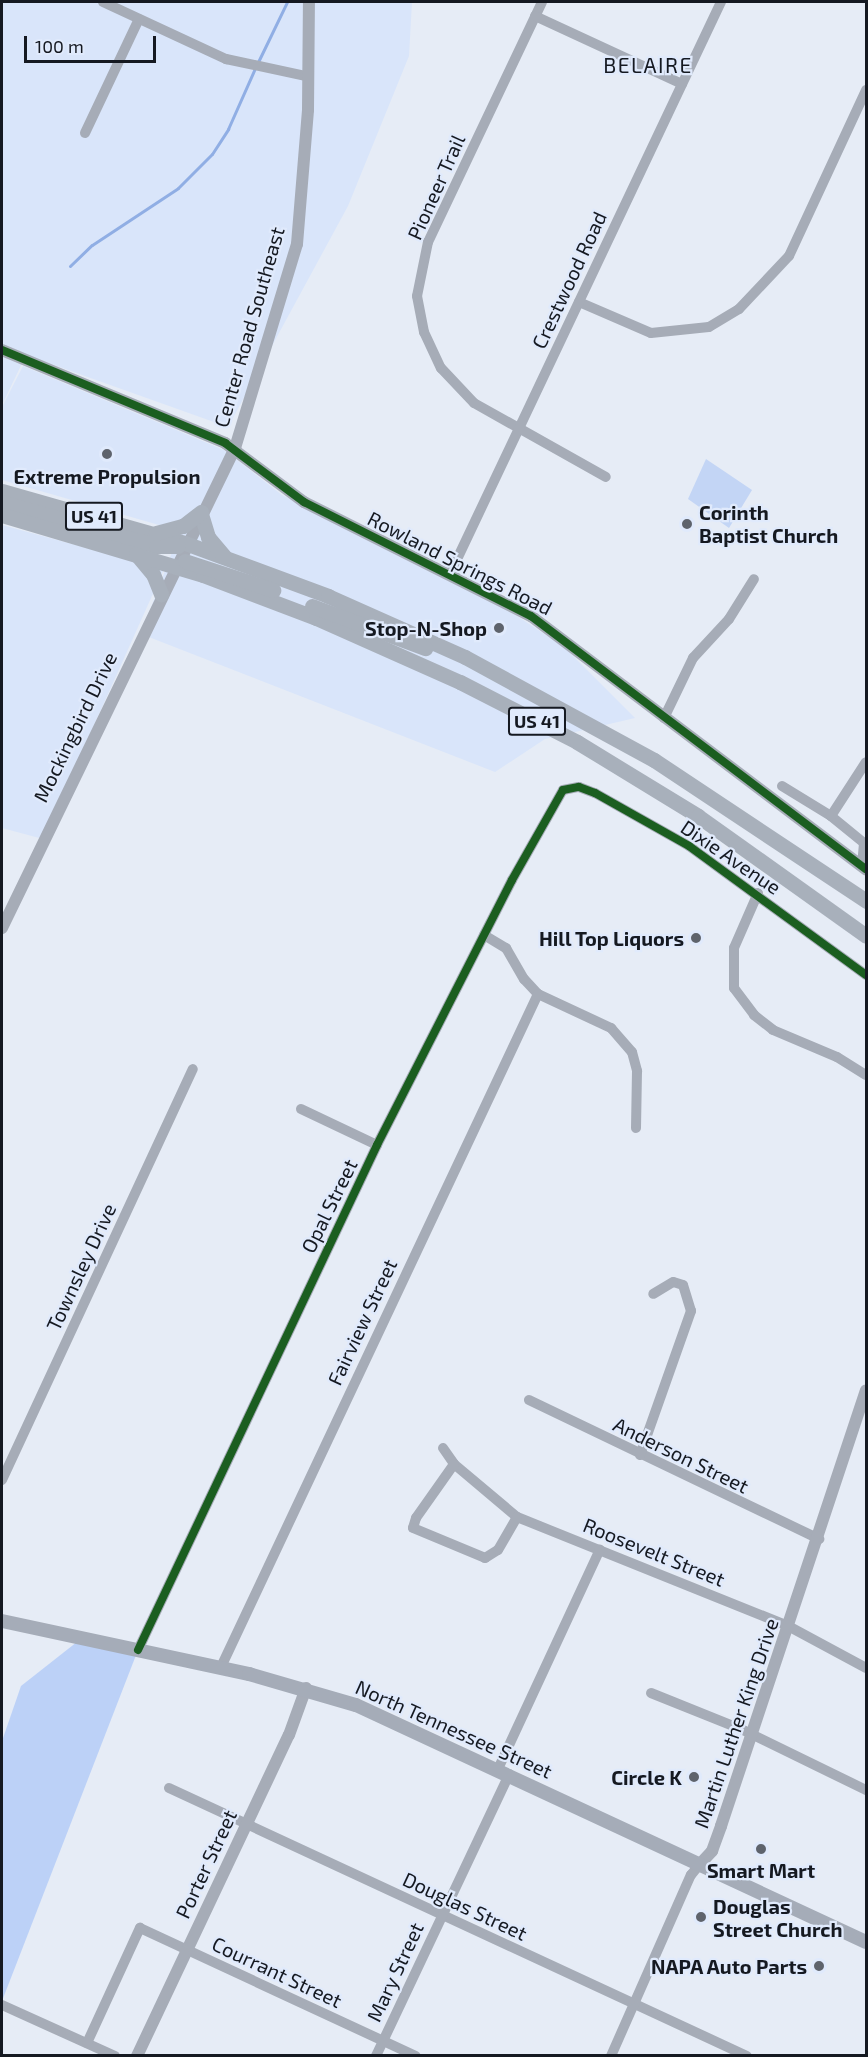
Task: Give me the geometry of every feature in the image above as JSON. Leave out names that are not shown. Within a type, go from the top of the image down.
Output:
[{"type":"main road","name":"US 41","points":[[2,491],[186,543],[365,611],[465,657],[654,760],[867,901]]},
{"type":"main road","points":[[2,502],[156,546],[186,543]]},
{"type":"main road","points":[[154,534],[183,526],[201,513],[208,537],[226,558]]},
{"type":"main road","name":"US 41","points":[[2,516],[175,566],[364,638],[540,722],[698,816],[867,936]]},
{"type":"main road","points":[[136,554],[153,574],[161,594]]},
{"type":"main road","points":[[175,566],[183,561],[198,563],[436,653],[465,657]]},
{"type":"main road","name":"North Tennessee Street","points":[[2,1621],[221,1667],[306,1688],[381,1715],[867,1942]]},
{"type":"street","points":[[103,2],[226,59],[306,76]]},
{"type":"street","name":"Center Road Southeast","points":[[201,513],[235,448],[297,244],[308,110],[306,76],[309,2]]},
{"type":"street","name":"Pioneer Trail","points":[[542,2],[428,242],[417,296],[424,332],[441,368],[474,403],[518,430],[590,465],[606,477]]},
{"type":"street","name":"Crestwood Road","points":[[450,574],[721,2]]},
{"type":"street","points":[[535,16],[682,84]]},
{"type":"street","points":[[86,133],[139,19]]},
{"type":"street","points":[[579,302],[651,333],[709,327],[739,309],[789,256],[867,90]]},
{"type":"street","name":"Rowland Springs Road","points":[[2,350],[235,448],[291,494],[450,574],[546,626],[664,718],[865,868]]},
{"type":"street","name":"Mockingbird Drive","points":[[2,928],[201,513]]},
{"type":"street","points":[[664,718],[693,658],[729,619],[754,579]]},
{"type":"street","points":[[831,816],[867,762]]},
{"type":"street","points":[[782,786],[831,816],[864,843],[865,868]]},
{"type":"street","name":"Dixie Avenue","points":[[567,787],[596,793],[689,846],[758,893],[867,975]]},
{"type":"street","name":"Opal Street","points":[[138,1650],[376,1145],[484,935],[560,793],[567,787]]},
{"type":"street","points":[[758,893],[734,948],[734,988],[754,1016],[773,1030],[809,1044],[867,1076]]},
{"type":"street","points":[[484,935],[506,948],[524,979],[538,994],[611,1028],[633,1052],[637,1071],[636,1128]]},
{"type":"street","name":"Fairview Street","points":[[221,1667],[538,994]]},
{"type":"street","name":"Townsley Drive","points":[[2,1480],[193,1069]]},
{"type":"street","points":[[301,1109],[376,1145]]},
{"type":"street","points":[[640,1455],[691,1311],[682,1285],[674,1282],[653,1294]]},
{"type":"street","name":"Martin Luther King Drive","points":[[611,2055],[691,1875],[712,1851],[790,1627],[867,1390]]},
{"type":"street","name":"Anderson Street","points":[[529,1400],[819,1539]]},
{"type":"street","name":"Roosevelt Street","points":[[444,1448],[454,1464],[517,1516],[790,1627],[867,1668]]},
{"type":"street","points":[[454,1464],[416,1518],[413,1528],[485,1558],[498,1550],[517,1516]]},
{"type":"street","name":"Mary Street","points":[[376,2055],[441,1915],[600,1549]]},
{"type":"street","name":"Porter Street","points":[[137,2055],[247,1824],[306,1688]]},
{"type":"street","points":[[651,1693],[752,1736],[867,1790]]},
{"type":"street","name":"Douglas Street","points":[[169,1788],[634,2005],[747,2055]]},
{"type":"street","name":"Courrant Street","points":[[87,2043],[140,1928],[416,2055]]},
{"type":"street","points":[[2,2005],[115,2055]]},
{"type":"shaded area","points":[[2,2],[412,2],[409,56],[348,206],[228,427],[26,355],[2,405]]},
{"type":"shaded area","points":[[23,366],[224,450],[282,495],[496,602],[564,647],[635,718],[545,739],[495,772],[141,634],[180,531],[2,480],[2,407]]},
{"type":"shaded area","points":[[706,459],[752,490],[729,528],[688,499]]},
{"type":"shaded area","points":[[2,525],[164,569],[43,839],[2,828]]},
{"type":"shaded area","points":[[82,1638],[138,1650],[2,2001],[2,1741],[21,1686]]},
{"type":"waterway","points":[[258,62],[287,2]]},
{"type":"waterway","points":[[70,266],[92,245],[178,188],[212,154],[228,129],[255,68]]},
{"type":"cycle path","points":[[2,350],[225,443],[304,502],[531,616],[866,869]]},
{"type":"cycle path","points":[[138,1650],[377,1145],[512,880],[563,790],[579,787],[595,793],[689,846],[866,975]]},
{"type":"place","name":"Extreme Propulsion","points":[[107,454]]},
{"type":"place","name":"Corinth Baptist Church","points":[[687,524]]},
{"type":"place","name":"Stop-N-Shop","points":[[499,628]]},
{"type":"place","name":"Hill Top Liquors","points":[[696,938]]},
{"type":"place","name":"Circle K","points":[[694,1777]]},
{"type":"place","name":"Smart Mart","points":[[761,1849]]},
{"type":"place","name":"Douglas Street Church","points":[[701,1917]]},
{"type":"place","name":"NAPA Auto Parts","points":[[819,1966]]},
{"type":"district","name":"BELAIRE","points":[[648,65]]}]
